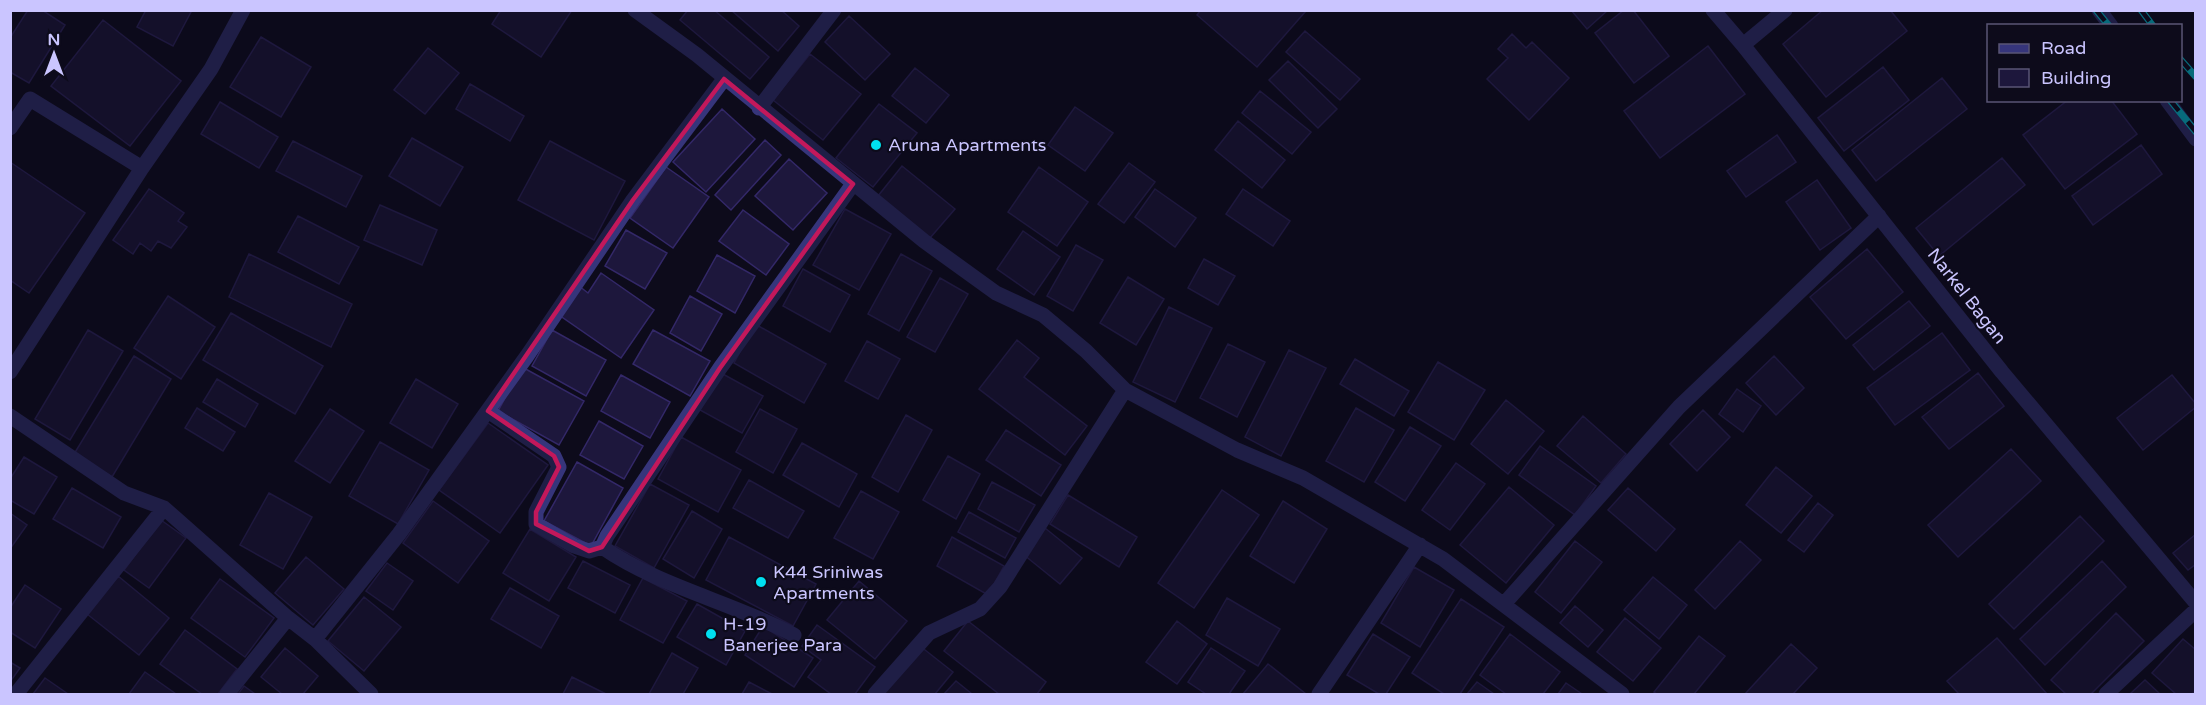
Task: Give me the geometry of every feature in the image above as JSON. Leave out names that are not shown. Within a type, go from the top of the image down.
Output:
[{"type":"street","points":[[10,372],[142,168],[211,69],[243,10]]},
{"type":"street","points":[[634,10],[697,55],[924,241],[996,293],[1043,315],[1086,351],[1125,390],[1237,450],[1303,478],[1443,559],[1622,694]]},
{"type":"street","points":[[759,108],[834,10]]},
{"type":"street","name":"Narkel Bagan","points":[[1713,10],[2002,372],[2196,603]]},
{"type":"street","points":[[1743,45],[1785,10]]},
{"type":"street","points":[[2100,10],[2110,24]]},
{"type":"street","points":[[315,639],[399,534],[488,411],[633,200],[724,79]]},
{"type":"street","points":[[10,128],[30,99],[142,168]]},
{"type":"street","points":[[2169,102],[2196,138]]},
{"type":"street","points":[[602,548],[607,536],[720,368],[853,184]]},
{"type":"street","points":[[1504,604],[1679,407],[1878,216]]},
{"type":"street","points":[[874,694],[929,633],[980,609],[1000,587],[1125,390]]},
{"type":"street","points":[[488,411],[554,456],[559,467],[536,512],[536,524],[574,546],[589,551],[602,548],[640,569],[720,604],[768,621],[794,635]]},
{"type":"street","points":[[10,416],[124,493],[165,508],[288,618],[315,639],[372,694]]},
{"type":"street","points":[[16,694],[165,508]]},
{"type":"street","points":[[1319,694],[1420,545]]},
{"type":"street","points":[[2106,694],[2196,610]]},
{"type":"street","points":[[227,694],[288,618]]},
{"type":"highlighted area","points":[[724,79],[853,184],[720,368],[602,547],[589,551],[536,524],[536,512],[559,467],[554,456],[488,411],[633,200]]},
{"type":"building","points":[[28,10],[42,10],[65,25],[29,83],[10,72],[10,38]]},
{"type":"building","points":[[146,10],[192,10],[173,46],[137,27]]},
{"type":"building","points":[[501,10],[572,10],[541,57],[492,24]]},
{"type":"building","points":[[688,10],[714,10],[769,57],[750,79],[680,20]]},
{"type":"building","points":[[731,10],[781,10],[799,26],[778,51]]},
{"type":"building","points":[[1201,10],[1303,10],[1305,12],[1257,67],[1197,15]]},
{"type":"building","points":[[1571,10],[1608,10],[1587,29]]},
{"type":"building","points":[[1624,10],[1633,10],[1669,56],[1634,83],[1595,33]]},
{"type":"building","points":[[1823,10],[1890,10],[1907,31],[1826,97],[1783,44]]},
{"type":"building","points":[[849,16],[890,54],[865,80],[825,42]]},
{"type":"building","points":[[103,20],[181,81],[130,146],[51,86]]},
{"type":"building","points":[[1305,31],[1360,79],[1340,100],[1286,52]]},
{"type":"building","points":[[1512,34],[1526,48],[1532,42],[1569,78],[1529,120],[1487,79],[1508,58],[1498,49]]},
{"type":"building","points":[[261,37],[311,67],[281,117],[230,87]]},
{"type":"building","points":[[1708,46],[1745,94],[1660,158],[1624,111]]},
{"type":"building","points":[[428,48],[459,73],[425,114],[394,90]]},
{"type":"building","points":[[810,54],[861,94],[823,140],[773,100]]},
{"type":"building","points":[[1288,61],[1337,109],[1318,128],[1269,80]]},
{"type":"building","points":[[1883,67],[1909,100],[1844,151],[1818,118]]},
{"type":"building","points":[[915,68],[949,95],[926,123],[892,96]]},
{"type":"building","points":[[1942,78],[1967,109],[1876,181],[1852,150]]},
{"type":"building","points":[[470,84],[524,116],[510,141],[456,109]]},
{"type":"building","points":[[1260,91],[1311,132],[1292,154],[1242,113]]},
{"type":"building","points":[[220,102],[278,137],[259,168],[201,134]]},
{"type":"building","points":[[2065,102],[2113,102],[2137,134],[2065,189],[2023,135]]},
{"type":"building","name":"Aruna Apartments","points":[[879,104],[917,133],[873,187],[836,158]]},
{"type":"building","points":[[1075,107],[1113,133],[1085,171],[1048,145]]},
{"type":"building","points":[[722,109],[755,139],[706,192],[673,162]]},
{"type":"building","points":[[1238,121],[1285,160],[1262,188],[1215,150]]},
{"type":"building","points":[[1777,135],[1796,162],[1746,197],[1727,171]]},
{"type":"building","points":[[412,138],[463,167],[440,206],[389,176]]},
{"type":"building","points":[[765,140],[781,155],[731,210],[715,195]]},
{"type":"building","points":[[293,141],[362,176],[346,207],[276,171]]},
{"type":"building","points":[[550,141],[625,181],[594,240],[518,200]]},
{"type":"building","points":[[2141,145],[2162,174],[2093,225],[2072,196]]},
{"type":"building","points":[[2002,158],[2025,185],[1939,256],[1916,228]]},
{"type":"building","points":[[789,159],[827,193],[793,230],[755,196]]},
{"type":"building","points":[[10,162],[85,213],[29,293],[10,280]]},
{"type":"building","points":[[1129,163],[1155,182],[1124,223],[1098,204]]},
{"type":"building","points":[[902,166],[955,209],[930,238],[878,196]]},
{"type":"building","points":[[666,167],[709,197],[673,248],[630,218]]},
{"type":"building","points":[[1039,167],[1088,202],[1057,246],[1008,212]]},
{"type":"building","points":[[1817,180],[1851,228],[1820,250],[1786,202]]},
{"type":"building","points":[[149,189],[184,213],[178,221],[187,227],[171,248],[158,241],[151,251],[140,243],[133,254],[113,240]]},
{"type":"building","points":[[1155,189],[1196,218],[1175,247],[1135,217]]},
{"type":"building","points":[[1243,189],[1290,221],[1273,246],[1226,214]]},
{"type":"building","points":[[380,205],[437,230],[422,265],[364,240]]},
{"type":"building","points":[[845,209],[891,234],[859,290],[813,265]]},
{"type":"building","points":[[743,210],[789,244],[766,275],[719,241]]},
{"type":"building","points":[[298,216],[359,247],[339,284],[278,252]]},
{"type":"building","points":[[626,230],[667,253],[645,289],[605,266]]},
{"type":"building","points":[[1023,231],[1060,257],[1034,295],[997,269]]},
{"type":"building","points":[[1076,245],[1103,260],[1073,311],[1047,296]]},
{"type":"building","points":[[1867,249],[1903,292],[1846,339],[1810,297]]},
{"type":"building","points":[[249,254],[352,304],[331,347],[229,297]]},
{"type":"building","points":[[901,254],[932,271],[899,331],[868,314]]},
{"type":"building","points":[[717,255],[755,276],[735,313],[697,291]]},
{"type":"building","points":[[1204,259],[1235,276],[1218,305],[1188,288]]},
{"type":"building","points":[[803,269],[850,295],[830,332],[783,306]]},
{"type":"building","points":[[601,273],[654,310],[621,358],[559,315],[579,286],[588,293]]},
{"type":"building","points":[[1128,277],[1164,299],[1136,345],[1100,323]]},
{"type":"building","points":[[940,278],[968,294],[935,352],[907,337]]},
{"type":"building","points":[[168,296],[215,327],[181,379],[134,348]]},
{"type":"building","points":[[690,296],[722,314],[701,351],[670,333]]},
{"type":"building","points":[[1909,301],[1930,326],[1874,370],[1853,345]]},
{"type":"building","points":[[1169,307],[1212,328],[1175,402],[1133,382]]},
{"type":"building","points":[[231,313],[323,366],[295,414],[203,360]]},
{"type":"building","points":[[755,324],[826,364],[804,403],[734,363]]},
{"type":"building","points":[[88,330],[123,351],[70,440],[35,419]]},
{"type":"building","points":[[552,330],[606,360],[586,396],[532,366]]},
{"type":"building","points":[[653,330],[710,361],[690,396],[633,364]]},
{"type":"building","points":[[1942,333],[1970,370],[1895,425],[1867,388]]},
{"type":"building","points":[[1017,340],[1039,358],[1024,377],[1087,426],[1065,455],[979,389]]},
{"type":"building","points":[[867,341],[900,359],[878,399],[845,381]]},
{"type":"building","points":[[1228,344],[1265,362],[1237,417],[1200,398]]},
{"type":"building","points":[[1289,350],[1326,368],[1281,456],[1245,437]]},
{"type":"building","points":[[134,356],[171,379],[112,477],[74,454]]},
{"type":"building","points":[[1774,356],[1804,388],[1776,415],[1746,383]]},
{"type":"building","points":[[1355,359],[1409,391],[1394,416],[1340,384]]},
{"type":"building","points":[[1438,362],[1485,390],[1454,440],[1408,412]]},
{"type":"building","points":[[522,367],[584,401],[559,445],[498,411]]},
{"type":"building","points":[[721,373],[763,396],[742,433],[700,410]]},
{"type":"building","points":[[1978,373],[2004,406],[1949,449],[1922,417]]},
{"type":"building","points":[[621,375],[670,402],[650,438],[601,411]]},
{"type":"building","points":[[2172,375],[2196,407],[2143,450],[2117,418]]},
{"type":"building","points":[[217,379],[258,404],[245,427],[203,402]]},
{"type":"building","points":[[416,379],[458,404],[432,448],[390,423]]},
{"type":"building","points":[[1737,389],[1761,406],[1743,432],[1719,414]]},
{"type":"building","points":[[1506,400],[1544,431],[1508,474],[1471,444]]},
{"type":"building","points":[[197,408],[235,432],[223,451],[185,428]]},
{"type":"building","points":[[1356,408],[1394,430],[1364,482],[1326,461]]},
{"type":"building","points":[[330,409],[364,431],[330,483],[295,461]]},
{"type":"building","points":[[760,409],[797,429],[773,473],[736,452]]},
{"type":"building","points":[[1703,410],[1730,437],[1697,471],[1670,444]]},
{"type":"building","points":[[906,415],[932,430],[898,492],[872,477]]},
{"type":"building","points":[[1583,416],[1626,454],[1601,483],[1557,446]]},
{"type":"building","points":[[599,421],[643,446],[624,479],[580,455]]},
{"type":"building","points":[[488,423],[548,465],[500,533],[439,490]]},
{"type":"building","points":[[1410,427],[1441,446],[1405,501],[1375,482]]},
{"type":"building","points":[[1006,430],[1061,465],[1041,496],[986,460]]},
{"type":"building","points":[[681,437],[741,470],[718,512],[658,479]]},
{"type":"building","points":[[380,442],[429,470],[398,524],[349,496]]},
{"type":"building","points":[[802,443],[857,474],[839,507],[783,475]]},
{"type":"building","points":[[1540,446],[1596,486],[1575,515],[1519,475]]},
{"type":"building","points":[[2011,449],[2041,481],[1958,557],[1928,525]]},
{"type":"building","points":[[948,456],[980,474],[956,519],[923,500]]},
{"type":"building","points":[[24,457],[57,477],[34,514],[10,500],[10,479]]},
{"type":"building","points":[[577,462],[623,488],[591,546],[544,521]]},
{"type":"building","points":[[1456,463],[1485,484],[1450,530],[1422,510]]},
{"type":"building","points":[[1776,467],[1812,496],[1781,533],[1746,505]]},
{"type":"building","points":[[749,480],[804,511],[788,538],[733,508]]},
{"type":"building","points":[[992,482],[1035,505],[1019,532],[978,509]]},
{"type":"building","points":[[650,484],[689,505],[654,568],[615,546]]},
{"type":"building","points":[[1509,487],[1554,525],[1506,583],[1460,545]]},
{"type":"building","points":[[72,488],[121,517],[103,548],[53,519]]},
{"type":"building","points":[[1628,488],[1675,529],[1656,551],[1608,510]]},
{"type":"building","points":[[1222,490],[1259,515],[1194,608],[1158,583]]},
{"type":"building","points":[[861,491],[899,512],[873,559],[834,538]]},
{"type":"building","points":[[269,493],[312,517],[283,569],[240,545]]},
{"type":"building","points":[[1068,495],[1137,537],[1119,567],[1050,524]]},
{"type":"building","points":[[433,501],[489,541],[458,583],[403,543]]},
{"type":"building","points":[[1283,501],[1327,529],[1294,583],[1250,556]]},
{"type":"building","points":[[1818,503],[1833,515],[1804,552],[1788,540]]},
{"type":"building","points":[[692,511],[722,529],[694,578],[663,559]]},
{"type":"building","points":[[969,512],[1016,538],[1005,558],[958,532]]},
{"type":"building","points":[[10,513],[27,525],[10,549]]},
{"type":"building","points":[[2080,516],[2104,541],[2014,629],[1989,604]]},
{"type":"building","points":[[161,520],[186,538],[149,588],[124,570]]},
{"type":"building","points":[[1045,528],[1082,558],[1060,584],[1024,555]]},
{"type":"building","points":[[530,529],[576,557],[549,601],[503,573]]},
{"type":"building","points":[[2196,534],[2196,564],[2188,570],[2173,553]]},
{"type":"building","name":"K44 Sriniwas Apartments","points":[[729,537],[816,584],[793,626],[706,580]]},
{"type":"building","points":[[952,537],[1004,566],[988,595],[937,566]]},
{"type":"building","points":[[1575,541],[1602,562],[1561,613],[1535,592]]},
{"type":"building","points":[[1740,541],[1761,560],[1715,609],[1695,590]]},
{"type":"building","points":[[306,557],[344,589],[313,625],[275,593]]},
{"type":"building","points":[[583,561],[630,585],[615,613],[568,588]]},
{"type":"building","points":[[2102,561],[2126,587],[2045,665],[2020,639]]},
{"type":"building","points":[[387,563],[413,581],[393,610],[366,591]]},
{"type":"building","points":[[1414,567],[1454,590],[1420,647],[1381,623]]},
{"type":"building","points":[[118,576],[169,618],[139,655],[87,614]]},
{"type":"building","points":[[1653,577],[1687,605],[1659,639],[1624,610]]},
{"type":"building","points":[[643,578],[687,601],[663,643],[620,620]]},
{"type":"building","points":[[220,579],[274,618],[245,657],[191,618]]},
{"type":"building","points":[[859,581],[907,621],[875,659],[827,620]]},
{"type":"building","points":[[25,585],[61,609],[35,648],[10,632],[10,608]]},
{"type":"building","points":[[510,588],[559,616],[541,648],[491,619]]},
{"type":"building","points":[[364,597],[401,627],[364,671],[328,641]]},
{"type":"building","points":[[1227,598],[1280,629],[1258,666],[1206,635]]},
{"type":"building","points":[[1461,599],[1504,627],[1460,694],[1444,694],[1412,673]]},
{"type":"building","name":"H-19 Banerjee Para","points":[[697,604],[745,631],[726,665],[677,637]]},
{"type":"building","points":[[1575,606],[1603,630],[1588,647],[1560,623]]},
{"type":"building","points":[[2116,613],[2144,641],[2091,694],[2066,694],[2051,680]]},
{"type":"building","points":[[1625,618],[1661,648],[1633,681],[1597,652]]},
{"type":"building","points":[[968,621],[1046,682],[1037,694],[999,694],[944,651]]},
{"type":"building","points":[[1177,621],[1207,644],[1177,684],[1146,662]]},
{"type":"building","points":[[817,625],[875,667],[855,694],[831,694],[808,677],[821,660],[802,646]]},
{"type":"building","points":[[763,626],[813,658],[794,687],[745,655]]},
{"type":"building","points":[[185,630],[237,669],[218,694],[202,694],[160,664]]},
{"type":"building","points":[[1373,634],[1410,657],[1386,694],[1379,694],[1347,675]]},
{"type":"building","points":[[1510,634],[1560,672],[1543,694],[1506,694],[1480,675]]},
{"type":"building","points":[[1699,636],[1725,656],[1694,694],[1657,694],[1654,692]]},
{"type":"building","points":[[1997,638],[2047,694],[1959,694],[1947,681]]},
{"type":"building","points":[[2183,639],[2196,650],[2196,690],[2192,694],[2176,694],[2152,673]]},
{"type":"building","points":[[1791,644],[1817,668],[1793,694],[1745,694]]},
{"type":"building","points":[[920,646],[953,672],[935,694],[880,694]]},
{"type":"building","points":[[285,648],[318,676],[303,694],[282,694],[261,677]]},
{"type":"building","points":[[1211,648],[1245,671],[1229,694],[1206,694],[1188,682]]},
{"type":"building","points":[[672,653],[698,668],[683,694],[649,694]]},
{"type":"building","points":[[10,662],[20,668],[10,682]]},
{"type":"building","points":[[1268,664],[1306,694],[1243,694]]},
{"type":"building","points":[[145,672],[176,694],[129,694]]},
{"type":"building","points":[[572,677],[606,694],[563,694]]},
{"type":"building","points":[[45,678],[68,694],[33,694]]},
{"type":"building","points":[[2145,680],[2160,694],[2130,694]]},
{"type":"building","points":[[956,681],[972,694],[944,694]]},
{"type":"building","points":[[749,682],[772,694],[742,694]]},
{"type":"building","points":[[1477,682],[1494,694],[1467,694]]},
{"type":"building","points":[[1566,683],[1582,694],[1558,694]]},
{"type":"building","points":[[244,686],[255,694],[238,694]]},
{"type":"railway","points":[[2096,10],[2107,24]]},
{"type":"railway","points":[[2141,10],[2152,24]]},
{"type":"railway","points":[[2182,61],[2196,77]]},
{"type":"railway","points":[[2172,102],[2196,132]]},
{"type":"place","name":"Aruna Apartments","points":[[876,145]]},
{"type":"place","name":"K44 Sriniwas Apartments","points":[[761,582]]},
{"type":"place","name":"H-19 Banerjee Para","points":[[711,634]]}]
